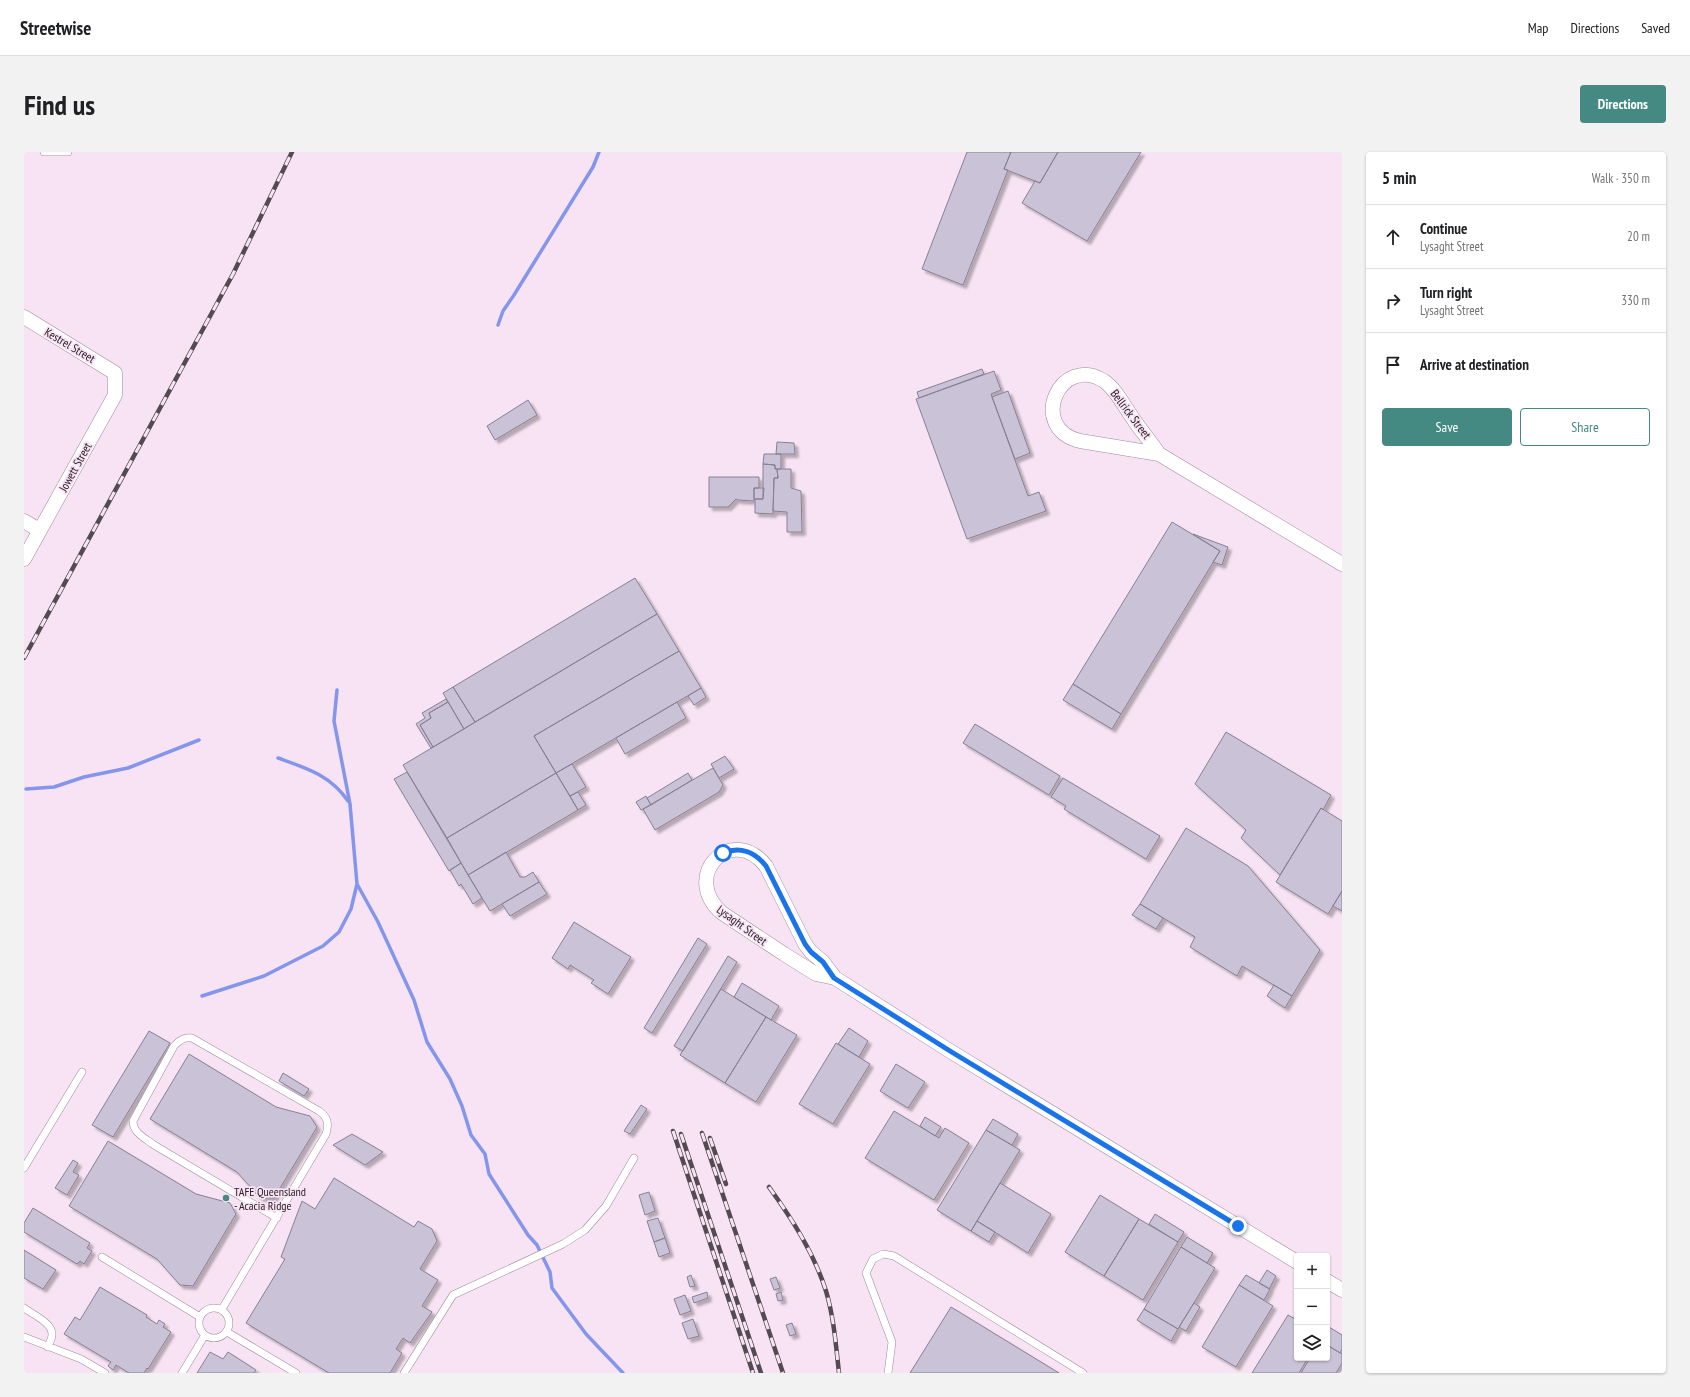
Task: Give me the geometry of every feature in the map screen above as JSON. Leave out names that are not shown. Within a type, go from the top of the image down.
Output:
[{"type":"street","name":"Kestrel Street","points":[[24,317],[115,373]]},
{"type":"street","name":"Jowett Street","points":[[24,558],[115,395],[115,373]]},
{"type":"street","name":"Bellrick Street","points":[[1159,454],[1110,386],[1102,380],[1091,376],[1079,375],[1067,381],[1058,391],[1053,404],[1054,422],[1069,438],[1159,454],[1342,564]]},
{"type":"street","points":[[24,521],[39,530]]},
{"type":"street","name":"Lysaght Street","points":[[834,978],[823,962],[811,952],[805,944],[766,866],[762,861],[752,854],[738,850],[723,853],[713,861],[708,873],[706,887],[714,906],[816,974],[834,978],[957,1055],[1294,1260]]},
{"type":"street","points":[[1330,1283],[1342,1290]]},
{"type":"lane","points":[[44,152],[68,152]]},
{"type":"lane","points":[[222,1309],[277,1218],[326,1134],[327,1120],[324,1115],[192,1038],[187,1037],[180,1040],[174,1046],[133,1121],[133,1127],[154,1145],[277,1218]]},
{"type":"lane","points":[[24,1168],[82,1072]]},
{"type":"lane","points":[[404,1373],[453,1296],[563,1244],[586,1230],[606,1206],[634,1158]]},
{"type":"lane","points":[[888,1373],[892,1342],[866,1273],[873,1259],[877,1255],[883,1254],[894,1256],[1083,1373]]},
{"type":"lane","points":[[102,1257],[200,1317]]},
{"type":"lane","points":[[216,1307],[222,1309],[226,1312],[230,1322],[227,1332],[221,1337],[217,1338],[205,1335],[199,1324],[200,1317],[204,1311],[209,1308],[216,1307]]},
{"type":"lane","points":[[24,1308],[48,1325],[53,1335],[48,1347]]},
{"type":"lane","points":[[227,1332],[296,1373]]},
{"type":"lane","points":[[182,1373],[205,1335]]},
{"type":"lane","points":[[24,1336],[80,1359],[104,1373]]},
{"type":"building","points":[[967,152],[1011,152],[1004,169],[1008,170],[963,285],[922,269]]},
{"type":"building","points":[[1011,152],[1058,152],[1040,183],[1004,169]]},
{"type":"building","points":[[1058,152],[1141,152],[1087,241],[1022,203],[1035,181],[1040,183]]},
{"type":"building","points":[[982,369],[984,374],[919,398],[917,392]]},
{"type":"building","points":[[994,371],[1001,390],[991,394],[1028,496],[1039,492],[1046,511],[967,539],[916,399]]},
{"type":"building","points":[[1008,391],[1030,453],[1015,459],[992,397]]},
{"type":"building","points":[[528,400],[537,415],[495,440],[487,426]]},
{"type":"building","points":[[777,442],[794,443],[795,454],[776,454]]},
{"type":"building","points":[[764,454],[781,454],[781,469],[775,469],[775,465],[763,464]]},
{"type":"building","points":[[763,464],[775,465],[775,469],[777,469],[778,478],[774,478],[773,514],[755,513],[755,499],[763,499]]},
{"type":"building","points":[[777,469],[791,469],[791,488],[801,491],[802,532],[787,532],[787,512],[773,511],[774,478],[778,478]]},
{"type":"building","points":[[709,477],[759,477],[759,488],[754,488],[754,501],[736,499],[728,507],[709,507]]},
{"type":"building","points":[[754,488],[764,488],[763,499],[754,499]]},
{"type":"building","points":[[1172,522],[1220,551],[1121,714],[1073,684]]},
{"type":"building","points":[[1193,534],[1228,547],[1222,565],[1213,562],[1220,551]]},
{"type":"building","points":[[635,578],[657,614],[475,722],[453,687]]},
{"type":"building","points":[[657,614],[679,651],[534,736],[556,773],[447,838],[403,765]]},
{"type":"building","points":[[679,651],[701,688],[556,773],[534,736]]},
{"type":"building","points":[[1073,684],[1121,714],[1112,729],[1063,700]]},
{"type":"building","points":[[453,687],[475,722],[464,729],[443,693]]},
{"type":"building","points":[[701,688],[706,697],[694,705],[688,696]]},
{"type":"building","points":[[446,699],[448,702],[429,713],[431,718],[420,725],[433,747],[431,748],[416,724],[425,718],[422,713]]},
{"type":"building","points":[[448,702],[464,729],[433,747],[420,725],[431,718],[429,713]]},
{"type":"building","points":[[677,702],[686,718],[625,754],[616,738]]},
{"type":"building","points":[[975,724],[1060,776],[1049,795],[963,743]]},
{"type":"building","points":[[1226,732],[1331,795],[1323,810],[1321,808],[1280,875],[1241,838],[1246,830],[1195,784]]},
{"type":"building","points":[[725,756],[734,769],[719,778],[711,764]]},
{"type":"building","points":[[572,764],[586,787],[570,796],[556,773]]},
{"type":"building","points":[[713,768],[723,785],[719,792],[655,830],[643,809]]},
{"type":"building","points":[[407,772],[461,863],[449,871],[394,779]]},
{"type":"building","points":[[556,773],[578,810],[468,875],[447,838]]},
{"type":"building","points":[[688,773],[692,780],[651,805],[647,798]]},
{"type":"building","points":[[1063,778],[1160,836],[1146,859],[1064,809],[1066,806],[1051,797]]},
{"type":"building","points":[[578,792],[586,805],[578,810],[570,796]]},
{"type":"building","points":[[646,796],[651,805],[641,810],[636,802]]},
{"type":"building","points":[[1321,808],[1342,821],[1342,891],[1328,914],[1276,882]]},
{"type":"building","points":[[1186,828],[1248,866],[1320,950],[1292,996],[1242,966],[1237,976],[1190,947],[1195,937],[1140,904]]},
{"type":"building","points":[[506,852],[520,877],[525,877],[533,872],[539,882],[490,911],[468,875]]},
{"type":"building","points":[[461,863],[482,898],[473,904],[461,884],[459,886],[450,870]]},
{"type":"building","points":[[539,882],[547,894],[510,916],[502,904]]},
{"type":"building","points":[[1342,891],[1342,911],[1333,906]]},
{"type":"building","points":[[1140,904],[1163,918],[1156,929],[1132,915]]},
{"type":"building","points":[[574,922],[631,957],[608,994],[591,983],[594,980],[570,965],[568,969],[552,958]]},
{"type":"building","points":[[698,938],[707,944],[652,1033],[644,1028]]},
{"type":"building","points":[[728,956],[737,962],[683,1051],[674,1046]]},
{"type":"building","points":[[742,983],[779,1006],[771,1020],[734,997]]},
{"type":"building","points":[[1274,985],[1292,996],[1285,1008],[1267,996]]},
{"type":"building","points":[[721,989],[766,1017],[725,1083],[680,1055]]},
{"type":"building","points":[[766,1017],[797,1035],[756,1102],[725,1083]]},
{"type":"building","points":[[849,1028],[868,1041],[859,1057],[838,1044]]},
{"type":"building","points":[[149,1031],[170,1043],[113,1137],[92,1125]]},
{"type":"building","points":[[836,1043],[870,1064],[833,1124],[799,1104]]},
{"type":"building","points":[[189,1054],[276,1107],[310,1116],[317,1127],[274,1198],[260,1198],[237,1172],[150,1119]]},
{"type":"building","points":[[896,1064],[925,1082],[908,1108],[880,1091]]},
{"type":"building","points":[[283,1073],[309,1089],[304,1096],[279,1081]]},
{"type":"building","points":[[641,1105],[647,1109],[630,1134],[624,1131]]},
{"type":"building","points":[[894,1111],[939,1138],[945,1128],[969,1143],[934,1200],[865,1158]]},
{"type":"building","points":[[925,1117],[941,1127],[935,1136],[920,1126]]},
{"type":"building","points":[[993,1119],[1018,1134],[1012,1145],[986,1130]]},
{"type":"building","points":[[986,1130],[1020,1150],[971,1231],[937,1210]]},
{"type":"building","points":[[352,1134],[383,1152],[365,1165],[333,1145]]},
{"type":"building","points":[[108,1141],[196,1194],[230,1203],[236,1214],[193,1286],[180,1285],[157,1259],[69,1206]]},
{"type":"building","points":[[73,1160],[78,1163],[73,1172],[79,1175],[67,1195],[55,1188]]},
{"type":"building","points":[[334,1178],[414,1227],[418,1221],[432,1229],[437,1241],[420,1269],[438,1280],[422,1306],[432,1312],[410,1343],[403,1338],[396,1349],[402,1353],[390,1373],[329,1373],[246,1323],[285,1259],[281,1257],[302,1201],[315,1209]]},
{"type":"building","points":[[1000,1183],[1051,1214],[1028,1253],[977,1221]]},
{"type":"building","points":[[649,1192],[655,1211],[645,1215],[639,1195]]},
{"type":"building","points":[[1100,1195],[1139,1219],[1104,1276],[1065,1252]]},
{"type":"building","points":[[33,1208],[90,1243],[87,1248],[92,1251],[84,1264],[80,1261],[77,1264],[24,1232],[24,1223]]},
{"type":"building","points":[[1155,1214],[1184,1232],[1178,1242],[1149,1224]]},
{"type":"building","points":[[658,1218],[665,1238],[654,1242],[647,1221]]},
{"type":"building","points":[[1139,1219],[1178,1242],[1143,1300],[1104,1276]]},
{"type":"building","points":[[977,1221],[995,1232],[989,1242],[971,1231]]},
{"type":"building","points":[[1187,1237],[1213,1253],[1207,1263],[1181,1247]]},
{"type":"building","points":[[665,1238],[670,1253],[659,1257],[654,1242]]},
{"type":"building","points":[[1181,1247],[1215,1268],[1178,1329],[1144,1309]]},
{"type":"building","points":[[24,1250],[56,1270],[43,1289],[24,1278]]},
{"type":"building","points":[[1267,1270],[1276,1276],[1269,1289],[1259,1283]]},
{"type":"building","points":[[691,1275],[695,1286],[690,1287],[687,1277]]},
{"type":"building","points":[[1246,1275],[1270,1289],[1264,1300],[1239,1285]]},
{"type":"building","points":[[776,1277],[780,1288],[774,1290],[770,1279]]},
{"type":"building","points":[[1239,1285],[1273,1306],[1236,1367],[1202,1347]]},
{"type":"building","points":[[100,1287],[147,1315],[146,1317],[157,1324],[159,1320],[165,1324],[163,1327],[171,1332],[144,1373],[129,1373],[116,1365],[113,1370],[108,1366],[111,1362],[64,1334],[75,1317],[80,1320]]},
{"type":"building","points":[[707,1292],[708,1298],[694,1303],[692,1297]]},
{"type":"building","points":[[781,1292],[783,1300],[778,1301],[776,1294]]},
{"type":"building","points":[[685,1295],[691,1311],[680,1315],[674,1299]]},
{"type":"building","points":[[1194,1303],[1200,1307],[1186,1331],[1179,1327]]},
{"type":"building","points":[[951,1307],[1059,1373],[910,1373]]},
{"type":"building","points":[[1144,1309],[1178,1329],[1171,1341],[1137,1320]]},
{"type":"building","points":[[1288,1315],[1294,1318],[1294,1361],[1306,1361],[1299,1373],[1252,1373]]},
{"type":"building","points":[[693,1319],[699,1336],[688,1339],[682,1323]]},
{"type":"building","points":[[792,1323],[796,1334],[790,1336],[786,1325]]},
{"type":"building","points":[[1330,1328],[1342,1335],[1342,1349],[1340,1353],[1330,1347]]},
{"type":"building","points":[[1330,1347],[1342,1354],[1342,1363],[1336,1373],[1301,1373],[1308,1361],[1330,1361]]},
{"type":"building","points":[[210,1352],[223,1359],[228,1352],[256,1370],[254,1373],[197,1373]]},
{"type":"waterway","points":[[498,325],[503,311],[593,167],[599,152]]},
{"type":"waterway","points":[[337,690],[334,721],[350,804],[357,884],[378,922],[414,1000],[427,1042],[450,1079],[462,1106],[471,1135],[485,1154],[489,1174],[528,1235],[537,1245],[550,1272],[552,1288],[586,1334],[623,1373]]},
{"type":"waterway","points":[[26,789],[54,787],[84,777],[128,768],[199,740]]},
{"type":"waterway","points":[[278,758],[308,769],[317,774],[333,785],[348,801]]},
{"type":"waterway","points":[[202,996],[264,976],[323,946],[339,932],[351,909],[357,884]]},
{"type":"railway","points":[[24,658],[233,274],[292,152]]},
{"type":"railway","points":[[673,1131],[753,1373]]},
{"type":"railway","points":[[702,1133],[783,1373]]},
{"type":"railway","points":[[681,1134],[761,1373]]},
{"type":"railway","points":[[710,1138],[726,1184]]},
{"type":"railway","points":[[769,1187],[802,1237],[821,1277],[831,1311],[839,1373]]},
{"type":"place","name":"TAFE Queensland - Acacia Ridge","points":[[226,1198]]},
{"type":"route","points":[[723,853],[733,850],[746,851],[757,856],[762,861],[766,866],[805,944],[811,952],[823,962],[834,978],[950,1051],[1083,1130],[1238,1226]]}]
